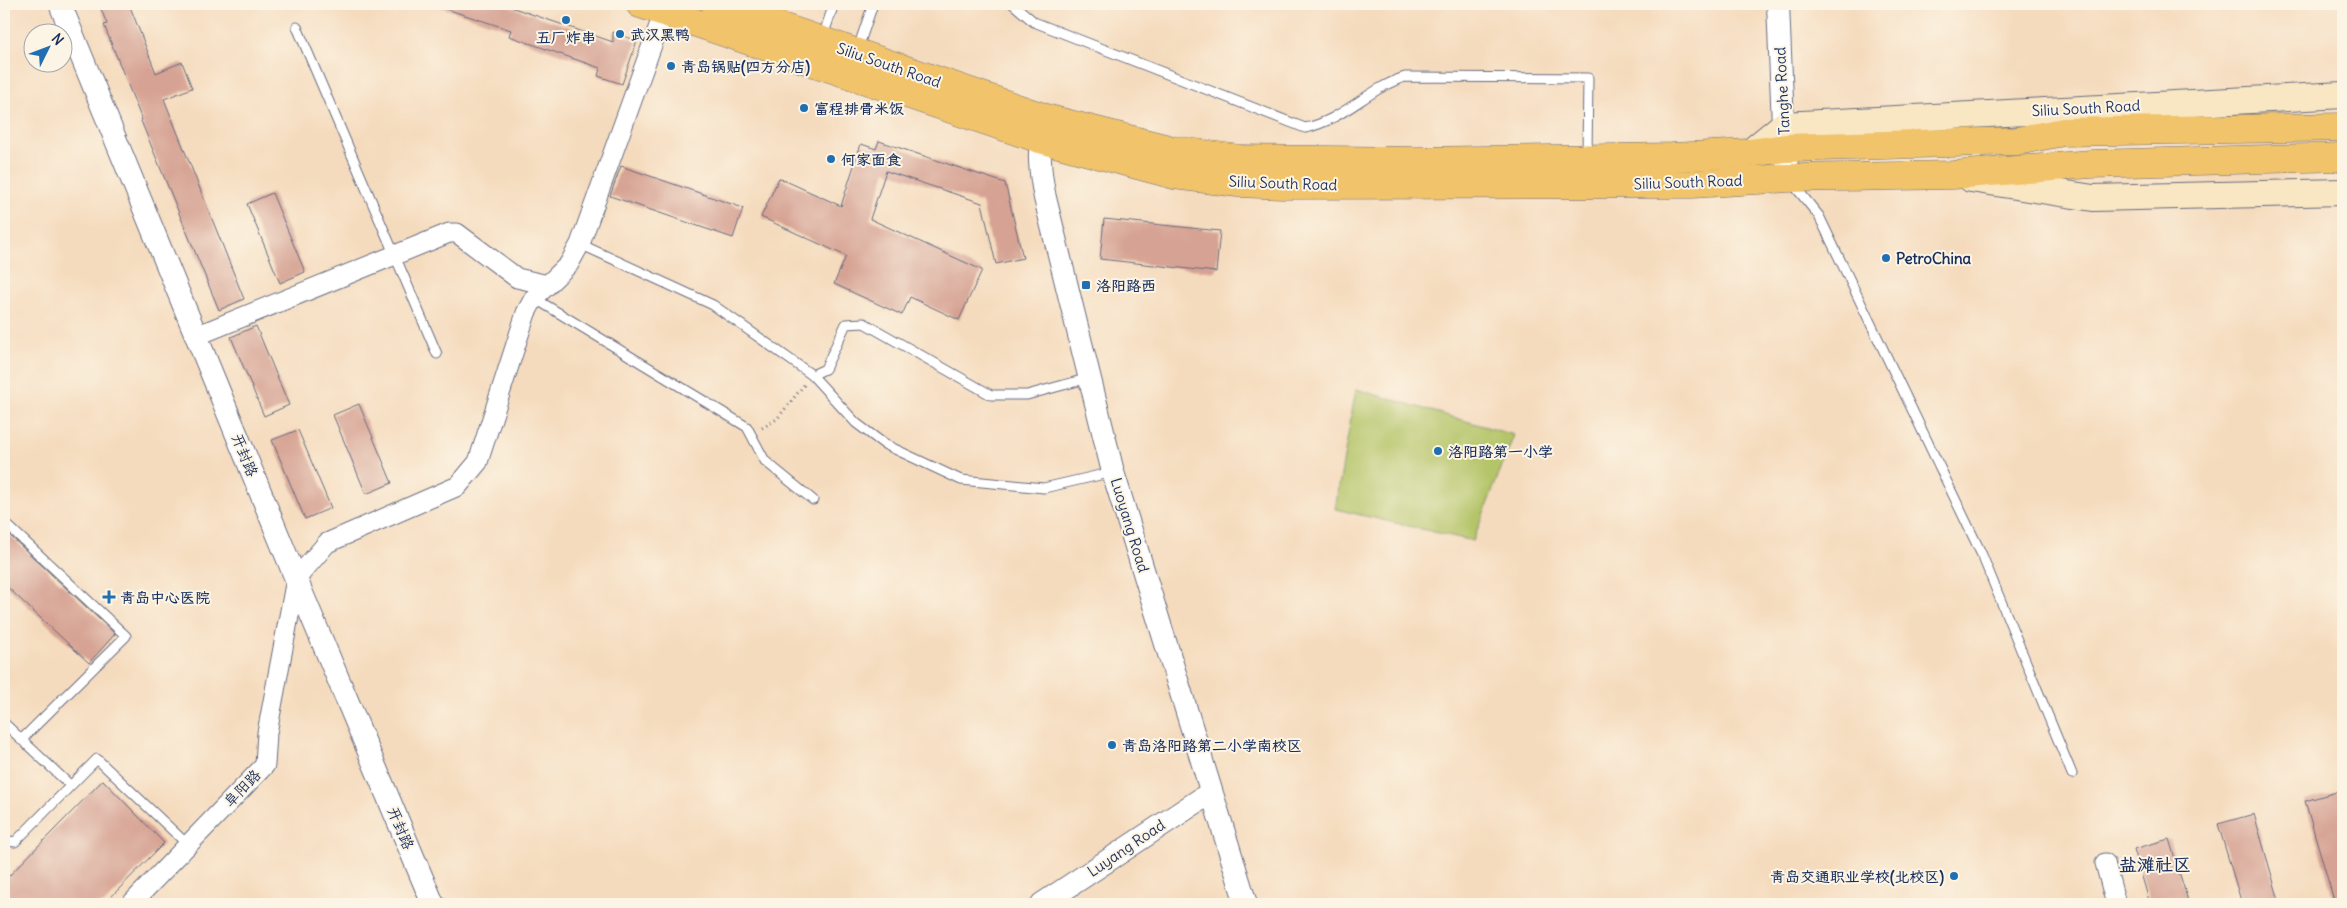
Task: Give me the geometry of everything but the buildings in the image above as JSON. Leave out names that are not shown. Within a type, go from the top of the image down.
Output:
[{"type":"main road","name":"Siliu South Road","points":[[715,4],[818,52]]},
{"type":"main road","name":"Siliu South Road","points":[[652,8],[818,52],[1043,129],[1157,171],[1238,183],[1566,186],[1692,184],[1788,178],[1953,175],[2128,162],[2343,158]]},
{"type":"main road","name":"Siliu South Road","points":[[1043,129],[1240,159],[1418,161],[1587,158],[1750,153],[1784,137],[2343,95]]},
{"type":"main road","name":"Siliu South Road","points":[[1784,137],[2017,141],[2063,132],[2343,126]]},
{"type":"main road","name":"Siliu South Road","points":[[1953,175],[2093,198],[2343,192]]},
{"type":"street","name":"开封路","points":[[60,4],[296,579],[433,904]]},
{"type":"street","name":"Tanghe Road","points":[[1778,4],[1784,137],[1788,178]]},
{"type":"street","points":[[296,579],[327,543],[458,486],[478,462],[526,313],[534,298],[569,264],[580,244],[652,8]]},
{"type":"street","name":"Luoyang Road","points":[[1043,129],[1040,171],[1045,198],[1113,472],[1210,793],[1246,904]]},
{"type":"street","points":[[196,336],[449,233],[457,233],[517,278],[548,285]]},
{"type":"street","name":"阜阳路","points":[[131,904],[264,765],[267,733],[296,579]]},
{"type":"street","name":"Luyang Road","points":[[1042,904],[1210,793]]},
{"type":"street","points":[[2105,862],[2116,904]]},
{"type":"lane","points":[[818,52],[834,4]]},
{"type":"lane","points":[[853,64],[873,4]]},
{"type":"lane","points":[[1013,4],[1034,22],[1305,128],[1320,125],[1389,82],[1405,77],[1588,78],[1587,158]]},
{"type":"lane","points":[[297,27],[436,354]]},
{"type":"lane","points":[[1788,178],[1819,216],[1982,555],[2072,774]]},
{"type":"lane","points":[[580,244],[713,305],[812,375],[856,423],[884,444],[962,480],[1044,488],[1113,472]]},
{"type":"lane","points":[[534,298],[747,427],[765,461],[812,500]]},
{"type":"lane","points":[[812,375],[825,369],[846,324],[864,322],[991,395],[1027,395],[1090,378]]},
{"type":"lane","points":[[4,522],[126,636],[21,740]]},
{"type":"lane","points":[[4,724],[70,785]]},
{"type":"lane","points":[[4,840],[16,842],[94,760],[100,759],[188,845]]},
{"type":"path","points":[[747,427],[763,428],[777,419],[812,375]]},
{"type":"green space","points":[[1356,389],[1514,435],[1473,541],[1335,509]]},
{"type":"place","name":"五厂炸串","points":[[566,20]]},
{"type":"place","name":"武汉黑鸭","points":[[620,34]]},
{"type":"place","name":"青岛锅贴(四方分店)","points":[[671,66]]},
{"type":"place","name":"富程排骨米饭","points":[[804,108]]},
{"type":"place","name":"何家面食","points":[[831,159]]},
{"type":"place","name":"PetroChina","points":[[1886,258]]},
{"type":"place","name":"洛阳路西","points":[[1086,285]]},
{"type":"place","name":"洛阳路第一小学","points":[[1438,451]]},
{"type":"place","name":"青岛中心医院","points":[[109,597]]},
{"type":"place","name":"青岛洛阳路第二小学南校区","points":[[1112,745]]},
{"type":"place","name":"青岛交通职业学校(北校区)","points":[[1954,876]]},
{"type":"district","name":"盐滩社区","points":[[2155,864]]}]
